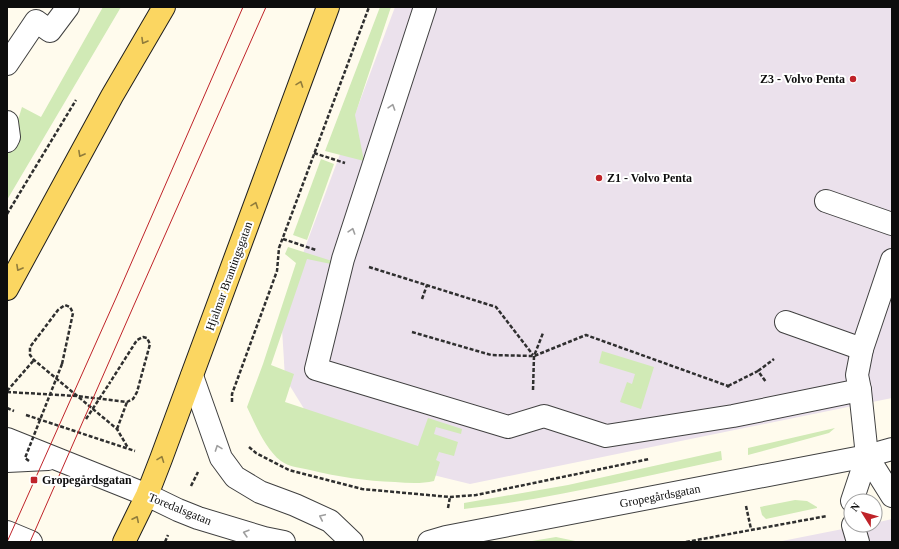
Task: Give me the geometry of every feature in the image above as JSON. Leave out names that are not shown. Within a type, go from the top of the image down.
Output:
[{"type":"main road","points":[[7,289],[112,96],[164,7]]},
{"type":"main road","name":"Hjalmar Brantingsgatan","points":[[124,542],[147,495],[328,7]]},
{"type":"street","points":[[7,64],[35,14],[50,31],[68,7]]},
{"type":"street","points":[[425,7],[343,264],[316,369],[508,427],[544,416],[606,436],[733,416],[860,390]]},
{"type":"street","points":[[7,122],[9,136],[7,141]]},
{"type":"street","points":[[826,201],[892,224]]},
{"type":"street","points":[[855,493],[867,456],[857,374],[862,349],[892,260]]},
{"type":"street","points":[[786,322],[862,349]]},
{"type":"street","points":[[192,376],[222,458],[235,477],[260,492],[295,505],[330,521],[352,542]]},
{"type":"street","name":"Toredalsgatan","points":[[7,439],[213,523],[264,538],[284,542]]},
{"type":"street","name":"Gropegårdsgatan","points":[[429,542],[446,537],[867,456],[892,449]]},
{"type":"street","points":[[867,456],[892,496]]},
{"type":"street","name":"Toredalsgatan","points":[[7,461],[56,459]]},
{"type":"street","points":[[7,532],[31,542]]},
{"type":"path","points":[[232,408],[232,394],[277,271],[279,248],[369,7]]},
{"type":"path","points":[[7,214],[79,96]]},
{"type":"path","points":[[283,238],[343,264],[427,285],[496,306],[534,356]]},
{"type":"path","points":[[422,299],[427,285]]},
{"type":"path","points":[[29,461],[25,458],[62,364],[73,313],[70,307],[65,305],[58,310],[30,348],[30,355],[34,360],[76,396],[117,429],[128,448]]},
{"type":"path","points":[[412,332],[491,355],[534,356],[586,335],[728,386],[758,371],[774,359]]},
{"type":"path","points":[[532,420],[534,356],[543,333]]},
{"type":"path","points":[[7,391],[76,396],[127,402],[133,399],[137,392],[150,344],[147,338],[143,337],[137,340],[109,384],[86,419]]},
{"type":"path","points":[[7,391],[34,360]]},
{"type":"path","points":[[758,371],[770,386]]},
{"type":"path","points":[[728,386],[733,416]]},
{"type":"path","points":[[117,429],[127,402]]},
{"type":"path","points":[[7,408],[14,411]]},
{"type":"path","points":[[22,413],[161,458],[198,472]]},
{"type":"path","points":[[246,444],[256,453],[289,470],[362,489],[450,497]]},
{"type":"path","points":[[686,542],[841,517]]},
{"type":"shaded area","points":[[395,7],[892,7],[892,398],[470,484],[380,462],[311,420],[285,378],[281,312]]},
{"type":"shaded area","points":[[892,519],[892,542],[777,542],[843,529],[843,533],[883,533],[883,521]]},
{"type":"green space","points":[[103,7],[121,7],[7,200],[7,155],[22,107],[41,117]]},
{"type":"green space","points":[[380,7],[391,7],[355,115],[364,161],[325,151]]},
{"type":"green space","points":[[321,159],[334,164],[307,240],[293,235]]},
{"type":"green space","points":[[288,247],[332,261],[331,264],[307,259],[271,365],[294,374],[285,402],[418,446],[428,418],[462,429],[461,434],[436,427],[434,434],[458,442],[454,456],[439,452],[436,460],[440,462],[434,481],[414,483],[373,481],[342,477],[295,467],[281,461],[266,444],[247,407],[263,364],[296,263],[285,254]]},
{"type":"green space","points":[[602,351],[654,367],[641,409],[620,402],[627,382],[632,384],[635,374],[599,363]]},
{"type":"green space","points":[[835,428],[829,433],[748,455],[748,448]]},
{"type":"green space","points":[[721,451],[722,460],[561,494],[464,509],[464,503],[568,485]]},
{"type":"green space","points":[[795,500],[807,501],[817,508],[766,519],[762,515],[760,507]]},
{"type":"green space","points":[[556,537],[580,542],[526,542]]},
{"type":"tram line","points":[[7,542],[116,298],[243,7]]},
{"type":"tram line","points":[[30,542],[266,7]]},
{"type":"place","name":"Z3 - Volvo Penta","points":[[853,79]]},
{"type":"place","name":"Z1 - Volvo Penta","points":[[599,178]]},
{"type":"place","name":"Gropegårdsgatan","points":[[34,480]]}]
